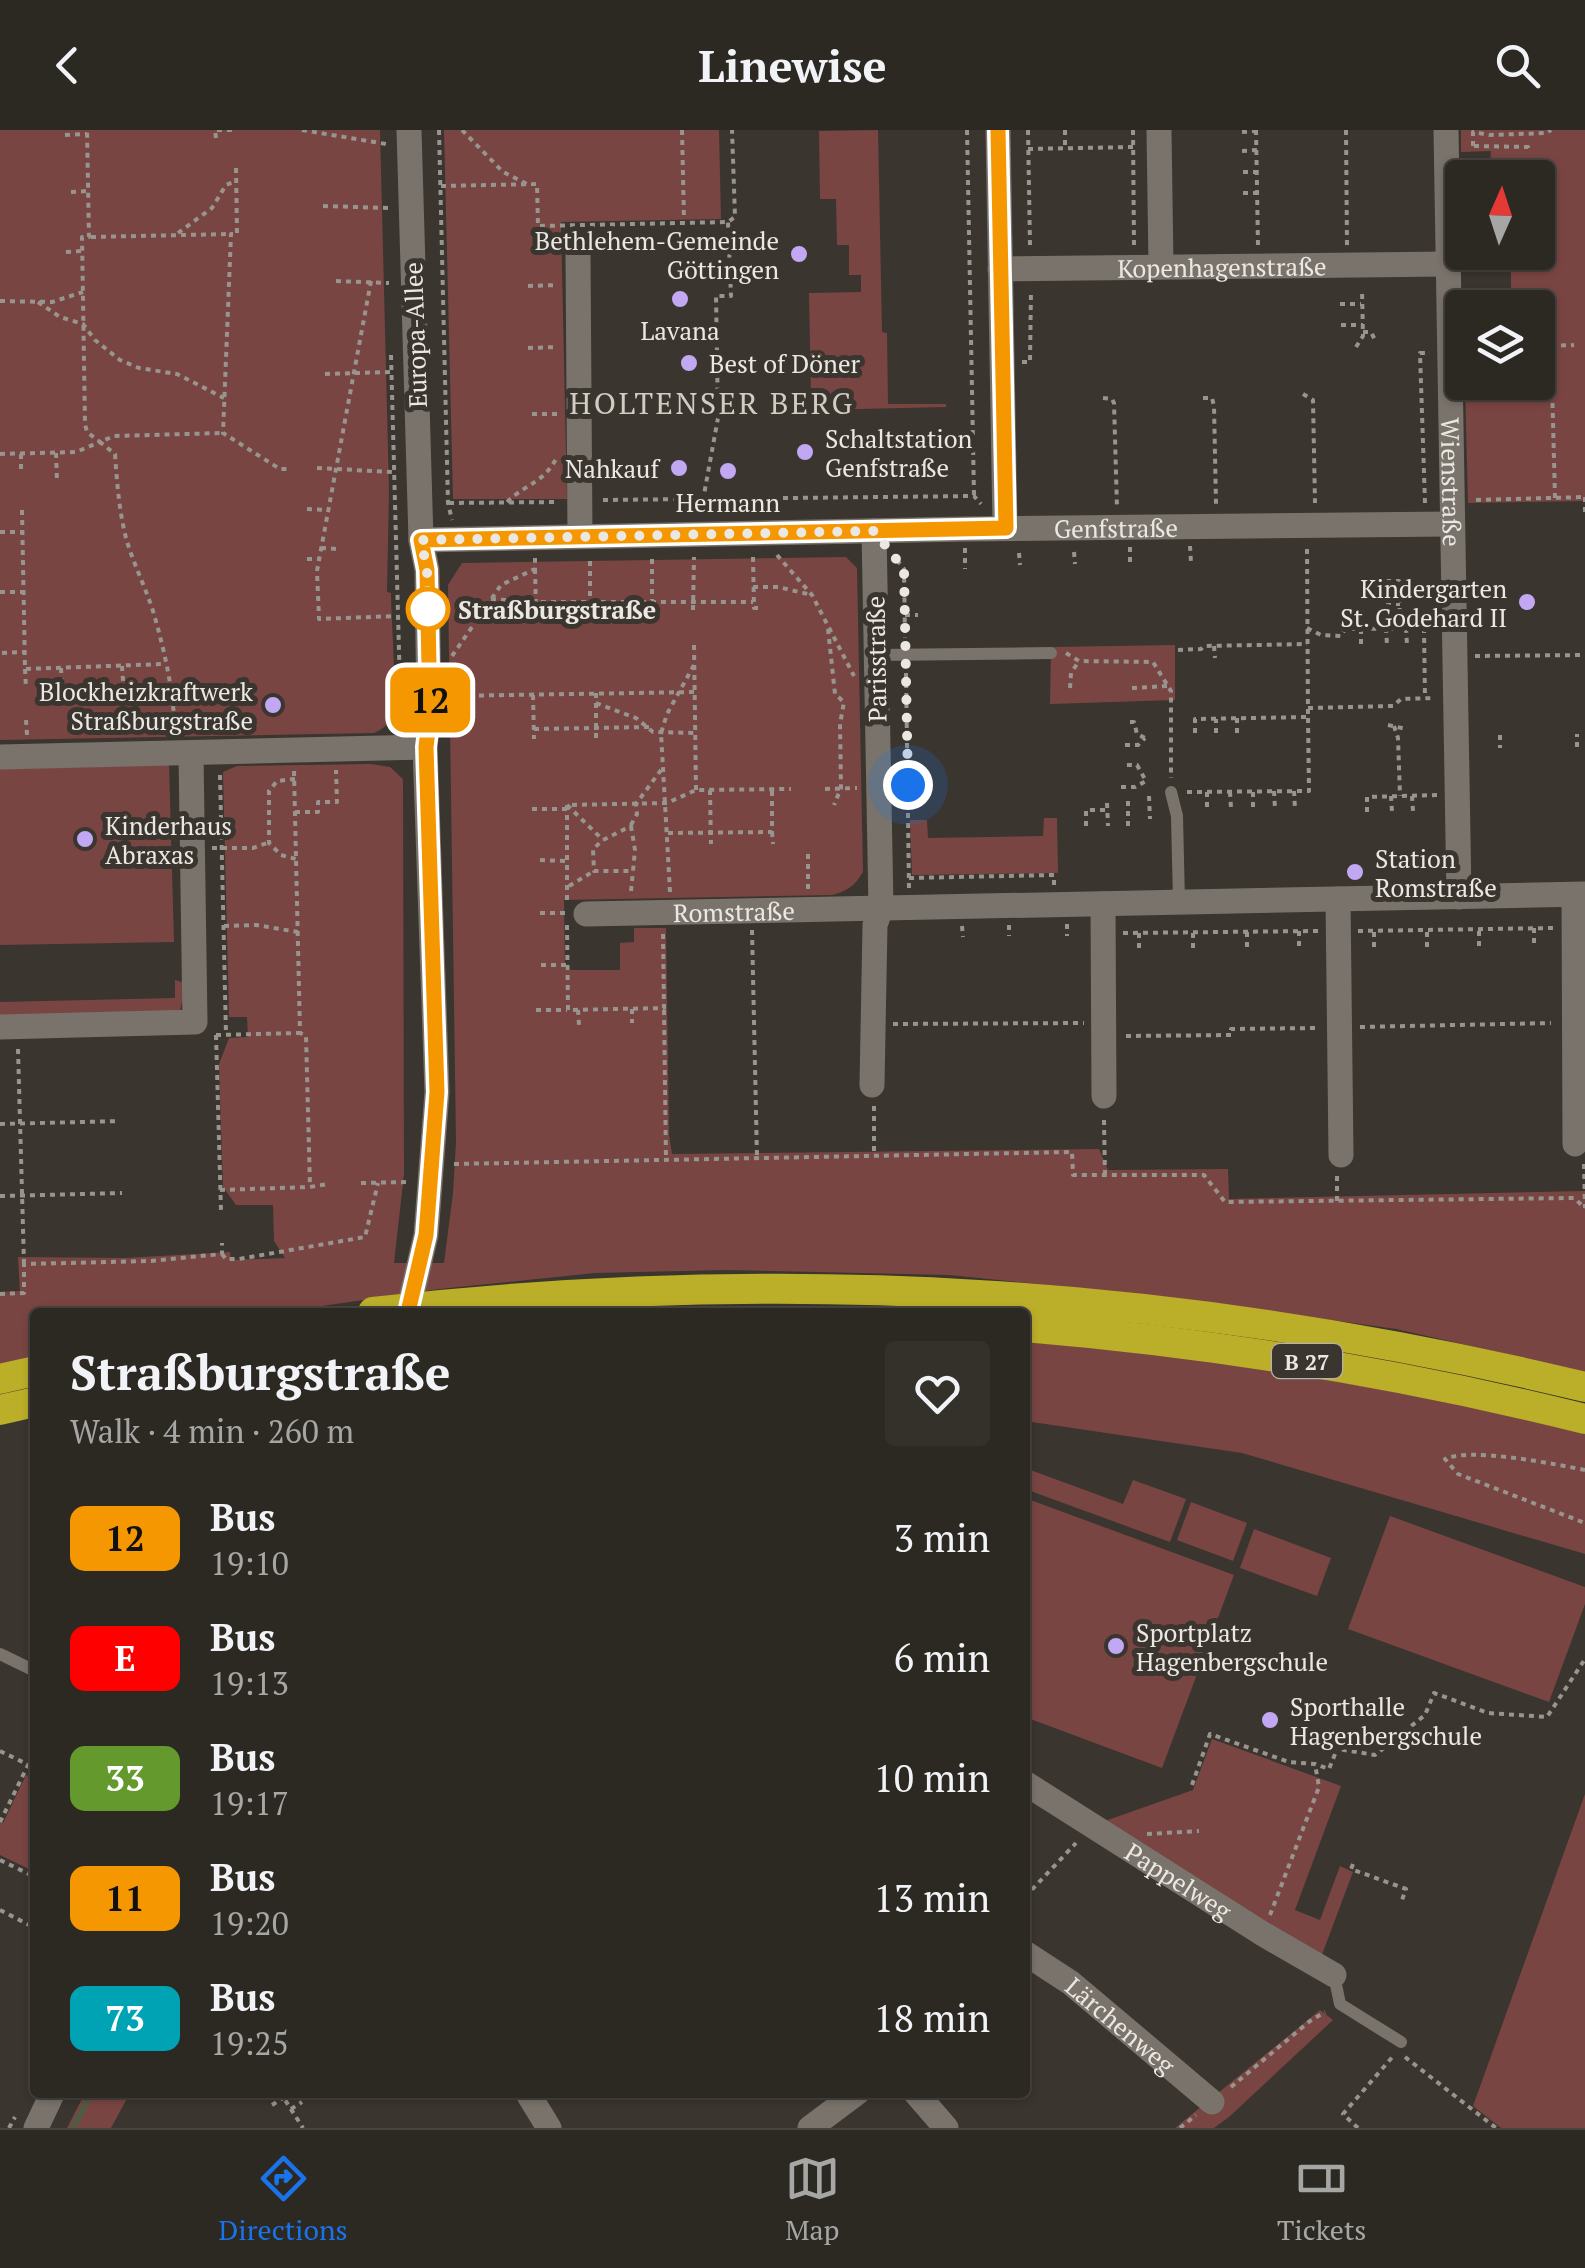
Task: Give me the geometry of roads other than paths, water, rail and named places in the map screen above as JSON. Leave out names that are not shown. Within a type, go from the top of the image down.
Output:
[{"type":"highway","name":"B 27","points":[[415,1308],[556,1295],[727,1288],[874,1288],[1032,1297],[1300,1329],[1448,1356],[1585,1387]]},
{"type":"highway","name":"B 27","points":[[1030,1328],[1310,1361],[1448,1387],[1585,1419]]},
{"type":"highway","points":[[0,1379],[30,1372]]},
{"type":"highway","points":[[0,1410],[30,1403]]},
{"type":"street","name":"Europa-Allee","points":[[409,130],[421,540],[427,570],[414,697],[415,748],[437,1062],[426,1235],[409,1308]]},
{"type":"street","points":[[998,130],[1006,528]]},
{"type":"street","points":[[1158,130],[1161,266]]},
{"type":"street","points":[[578,256],[581,502],[585,536]]},
{"type":"street","name":"Kopenhagenstraße","points":[[1000,269],[1445,264]]},
{"type":"street","name":"Wienstraße","points":[[1447,270],[1460,897]]},
{"type":"street","name":"Genfstraße","points":[[421,540],[1311,526],[1451,512]]},
{"type":"street","name":"Parisstraße","points":[[874,531],[880,908]]},
{"type":"street","points":[[0,757],[415,748]]},
{"type":"street","points":[[9,1027],[206,1029],[182,754]]},
{"type":"street","name":"Romstraße","points":[[586,914],[1580,895],[1575,1144]]},
{"type":"street","points":[[1338,899],[1341,1155]]},
{"type":"street","points":[[1103,904],[1104,1096]]},
{"type":"street","points":[[872,1084],[875,925],[880,908]]},
{"type":"street","name":"Pappelweg","points":[[1030,1786],[1334,1975]]},
{"type":"street","name":"Lärchenweg","points":[[1031,1964],[1212,2102]]},
{"type":"street","points":[[36,2128],[51,2098]]},
{"type":"street","points":[[530,2098],[548,2128]]},
{"type":"street","points":[[810,2128],[850,2098]]},
{"type":"street","points":[[920,2098],[946,2128]]},
{"type":"lane","points":[[876,655],[1051,654]]},
{"type":"lane","points":[[1172,792],[1177,816],[1179,902]]},
{"type":"lane","points":[[0,1654],[30,1669]]},
{"type":"lane","points":[[1334,1975],[1340,2004],[1402,2042]]},
{"type":"waterway","points":[[73,2128],[89,2098]]},
{"type":"place","name":"Bethlehem-Gemeinde Göttingen","points":[[799,254]]},
{"type":"place","name":"Lavana","points":[[680,299]]},
{"type":"place","name":"Best of Döner","points":[[689,363]]},
{"type":"place","name":"Schaltstation Genfstraße","points":[[805,452]]},
{"type":"place","name":"Nahkauf","points":[[679,468]]},
{"type":"place","name":"Hermann","points":[[728,471]]},
{"type":"place","name":"Kindergarten St. Godehard II","points":[[1527,602]]},
{"type":"place","name":"Straßburgstraße","points":[[428,609]]},
{"type":"place","name":"Blockheizkraftwerk Straßburgstraße","points":[[273,705]]},
{"type":"place","name":"Kinderhaus Abraxas","points":[[85,839]]},
{"type":"place","name":"Station Romstraße","points":[[1355,872]]},
{"type":"place","name":"Sportplatz Hagenbergschule","points":[[1116,1646]]},
{"type":"place","name":"Sporthalle Hagenbergschule","points":[[1270,1720]]},
{"type":"district","name":"HOLTENSER BERG","points":[[712,403]]}]
